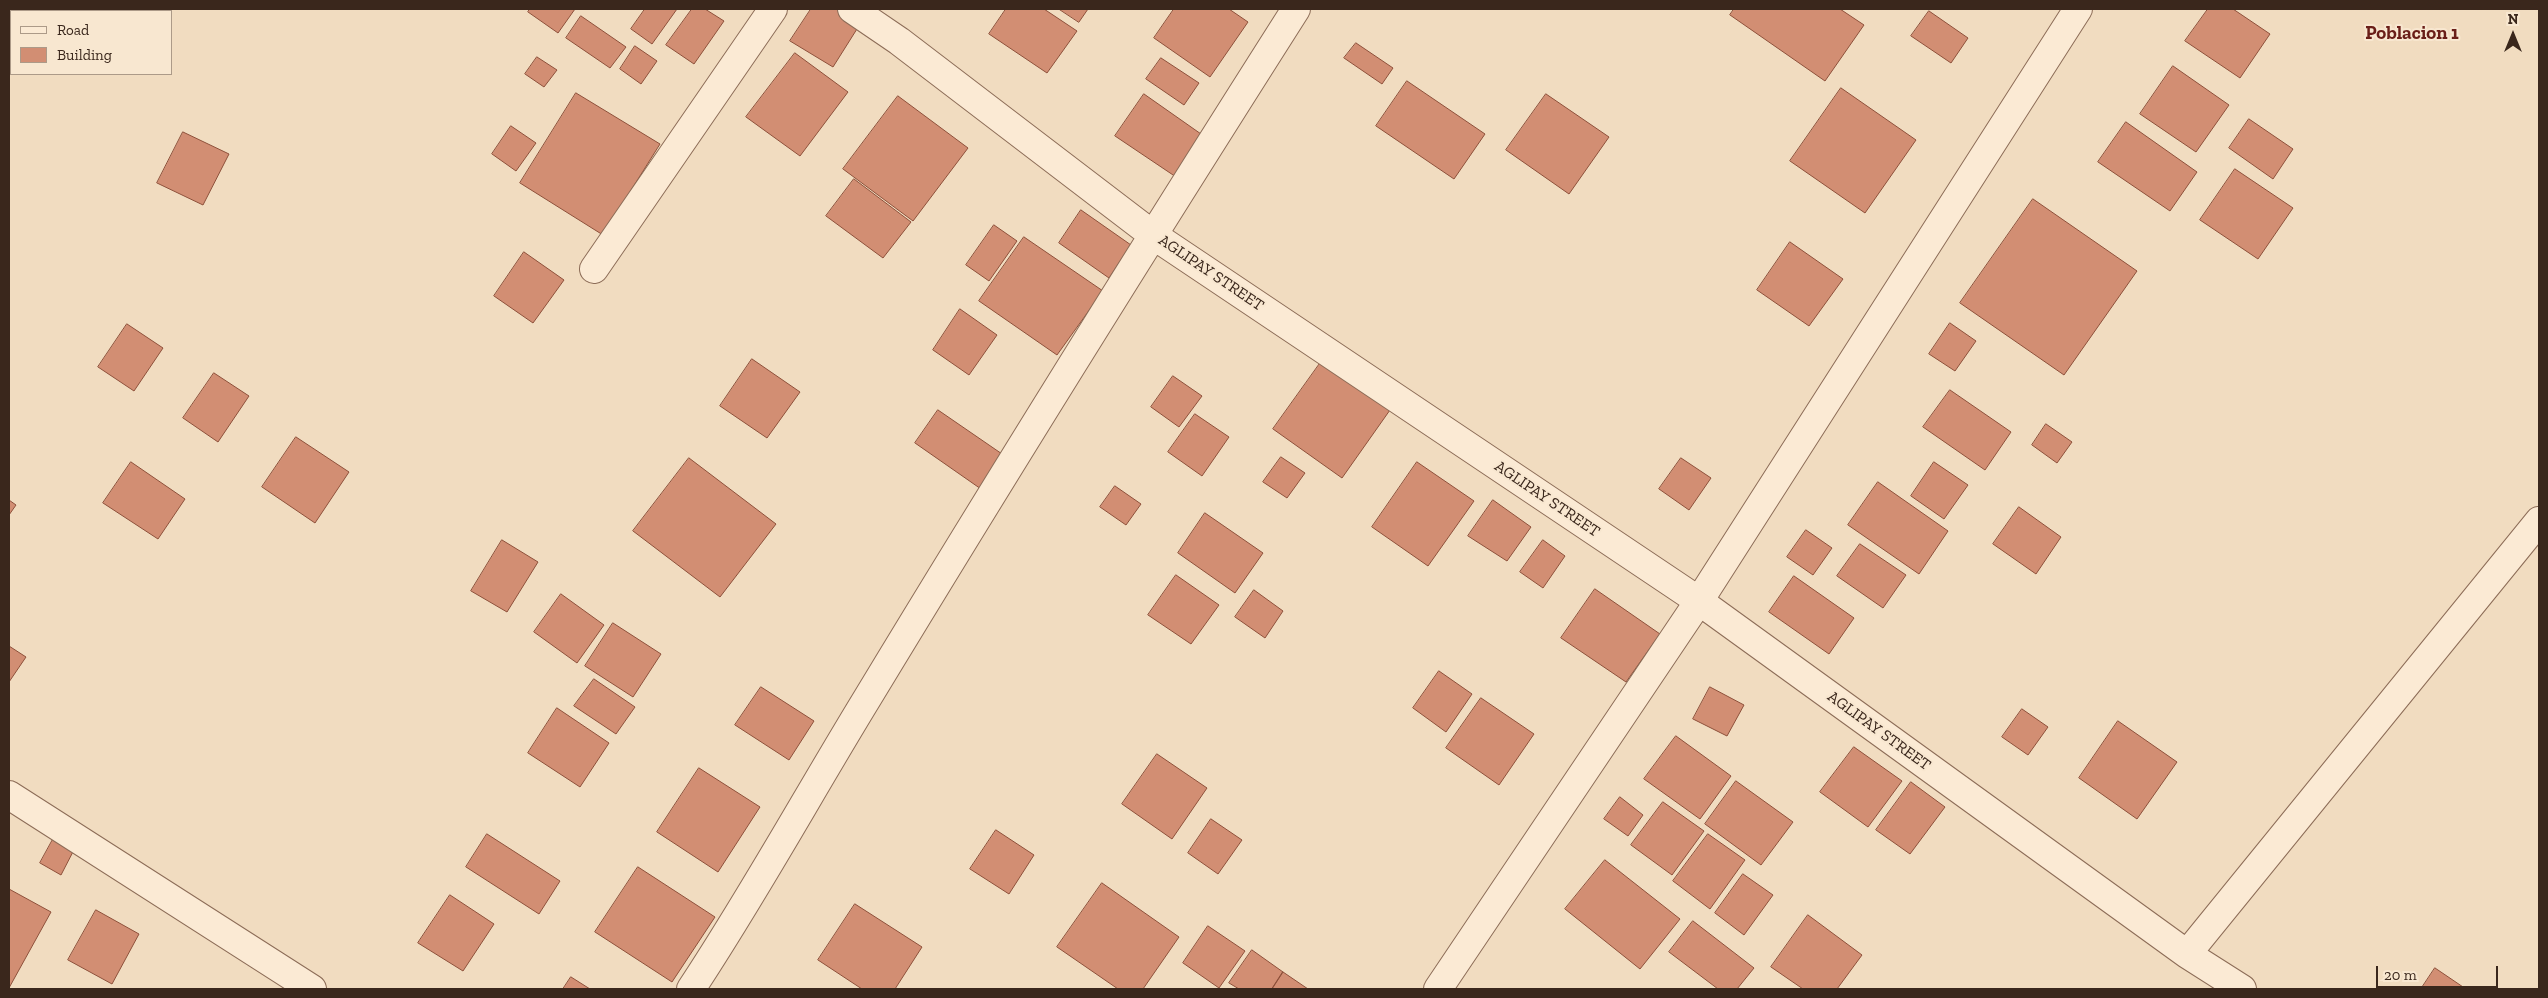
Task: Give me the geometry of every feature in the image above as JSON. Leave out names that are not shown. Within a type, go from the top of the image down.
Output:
[{"type":"street","points":[[594,269],[773,9]]},
{"type":"street","name":"AGLIPAY STREET","points":[[852,9],[899,41],[1153,235],[1699,601],[2187,954],[2242,989]]},
{"type":"street","points":[[691,989],[738,918],[872,690],[1153,235],[1296,9]]},
{"type":"street","points":[[1438,989],[1699,601],[2078,9]]},
{"type":"street","points":[[2187,954],[2539,521]]},
{"type":"street","points":[[9,795],[312,989]]},
{"type":"building","points":[[530,9],[575,9],[558,33],[528,12]]},
{"type":"building","points":[[645,9],[677,9],[652,44],[631,29]]},
{"type":"building","points":[[692,9],[705,9],[724,21],[694,64],[666,45]]},
{"type":"building","points":[[811,9],[841,9],[862,21],[833,67],[790,41]]},
{"type":"building","points":[[1006,9],[1044,9],[1077,31],[1047,73],[989,34]]},
{"type":"building","points":[[1059,9],[1088,9],[1079,22]]},
{"type":"building","points":[[1174,9],[1229,9],[1248,22],[1210,77],[1154,38]]},
{"type":"building","points":[[1734,9],[1840,9],[1864,25],[1825,81],[1730,15]]},
{"type":"building","points":[[2208,9],[2233,9],[2270,34],[2240,78],[2185,41]]},
{"type":"building","points":[[1929,11],[1968,38],[1951,63],[1911,36]]},
{"type":"building","points":[[581,16],[626,47],[610,68],[566,38]]},
{"type":"building","points":[[1356,43],[1393,68],[1382,84],[1344,58]]},
{"type":"building","points":[[635,46],[657,61],[641,84],[620,69]]},
{"type":"building","points":[[795,53],[848,92],[800,156],[746,117]]},
{"type":"building","points":[[537,57],[557,70],[544,87],[525,74]]},
{"type":"building","points":[[1161,58],[1199,83],[1184,105],[1146,79]]},
{"type":"building","points":[[2173,66],[2229,105],[2196,152],[2140,114]]},
{"type":"building","points":[[1407,81],[1485,134],[1454,179],[1376,126]]},
{"type":"building","points":[[1841,88],[1916,140],[1865,213],[1790,161]]},
{"type":"building","points":[[576,93],[660,144],[603,235],[520,183]]},
{"type":"building","points":[[1144,94],[1211,141],[1182,181],[1115,136]]},
{"type":"building","points":[[1546,94],[1609,137],[1569,194],[1506,150]]},
{"type":"building","points":[[898,96],[968,148],[913,221],[843,169]]},
{"type":"building","points":[[2249,119],[2293,149],[2273,179],[2229,148]]},
{"type":"building","points":[[2126,122],[2197,172],[2170,211],[2098,162]]},
{"type":"building","points":[[511,126],[536,143],[516,171],[492,154]]},
{"type":"building","points":[[183,132],[229,154],[203,205],[157,183]]},
{"type":"building","points":[[2235,169],[2293,208],[2258,259],[2200,220]]},
{"type":"building","points":[[854,179],[911,222],[883,258],[826,216]]},
{"type":"building","points":[[2033,199],[2137,271],[2064,375],[1960,303]]},
{"type":"building","points":[[1081,210],[1131,245],[1109,278],[1059,243]]},
{"type":"building","points":[[994,225],[1017,241],[989,281],[966,265]]},
{"type":"building","points":[[1024,237],[1103,291],[1057,355],[979,301]]},
{"type":"building","points":[[1790,242],[1843,279],[1809,326],[1757,290]]},
{"type":"building","points":[[524,252],[564,280],[533,323],[494,296]]},
{"type":"building","points":[[960,309],[997,335],[969,375],[933,350]]},
{"type":"building","points":[[1950,323],[1976,341],[1955,371],[1929,354]]},
{"type":"building","points":[[127,324],[163,348],[134,391],[98,367]]},
{"type":"building","points":[[752,359],[800,392],[767,438],[720,406]]},
{"type":"building","points":[[1321,362],[1390,410],[1342,478],[1273,429]]},
{"type":"building","points":[[214,373],[249,396],[218,442],[183,418]]},
{"type":"building","points":[[1173,376],[1202,396],[1179,427],[1151,407]]},
{"type":"building","points":[[1950,390],[2011,432],[1985,470],[1923,427]]},
{"type":"building","points":[[938,410],[1005,456],[981,489],[915,443]]},
{"type":"building","points":[[1195,414],[1229,437],[1202,476],[1168,452]]},
{"type":"building","points":[[2046,424],[2072,442],[2057,463],[2032,445]]},
{"type":"building","points":[[296,437],[349,472],[315,523],[262,487]]},
{"type":"building","points":[[1281,457],[1305,473],[1287,498],[1263,482]]},
{"type":"building","points":[[689,458],[776,524],[720,597],[633,531]]},
{"type":"building","points":[[1681,458],[1711,478],[1689,510],[1659,489]]},
{"type":"building","points":[[131,462],[185,499],[158,539],[103,503]]},
{"type":"building","points":[[1417,462],[1474,501],[1428,566],[1372,527]]},
{"type":"building","points":[[1934,462],[1968,485],[1944,519],[1911,496]]},
{"type":"building","points":[[1878,482],[1948,531],[1919,574],[1848,525]]},
{"type":"building","points":[[1115,486],[1141,504],[1126,525],[1100,507]]},
{"type":"building","points":[[9,500],[16,505],[9,515]]},
{"type":"building","points":[[1493,500],[1531,527],[1507,561],[1468,536]]},
{"type":"building","points":[[2019,507],[2061,537],[2036,574],[1993,544]]},
{"type":"building","points":[[1205,513],[1263,553],[1235,593],[1178,553]]},
{"type":"building","points":[[1806,530],[1832,548],[1813,575],[1787,557]]},
{"type":"building","points":[[502,540],[538,562],[507,612],[471,591]]},
{"type":"building","points":[[1543,540],[1565,556],[1543,588],[1520,572]]},
{"type":"building","points":[[1860,544],[1906,575],[1883,608],[1837,576]]},
{"type":"building","points":[[1176,575],[1219,605],[1191,644],[1148,615]]},
{"type":"building","points":[[1794,576],[1854,618],[1829,654],[1769,612]]},
{"type":"building","points":[[1595,589],[1660,634],[1626,682],[1561,638]]},
{"type":"building","points":[[1254,590],[1283,611],[1265,638],[1235,617]]},
{"type":"building","points":[[561,594],[604,625],[577,663],[534,632]]},
{"type":"building","points":[[613,623],[661,654],[633,697],[585,666]]},
{"type":"building","points":[[9,646],[26,657],[9,682]]},
{"type":"building","points":[[1439,671],[1472,694],[1446,732],[1413,708]]},
{"type":"building","points":[[594,679],[635,707],[616,734],[574,706]]},
{"type":"building","points":[[761,687],[814,721],[789,760],[735,725]]},
{"type":"building","points":[[1710,687],[1744,705],[1727,736],[1693,719]]},
{"type":"building","points":[[1481,698],[1534,734],[1499,785],[1446,748]]},
{"type":"building","points":[[557,708],[609,743],[580,787],[528,753]]},
{"type":"building","points":[[2022,709],[2048,727],[2028,755],[2002,737]]},
{"type":"building","points":[[2118,721],[2177,762],[2137,819],[2079,778]]},
{"type":"building","points":[[1676,736],[1731,776],[1700,819],[1644,779]]},
{"type":"building","points":[[1854,747],[1902,781],[1868,827],[1820,792]]},
{"type":"building","points":[[1157,754],[1207,788],[1172,839],[1122,804]]},
{"type":"building","points":[[699,768],[760,807],[718,872],[657,832]]},
{"type":"building","points":[[1736,781],[1793,822],[1761,865],[1705,824]]},
{"type":"building","points":[[1911,782],[1945,807],[1910,854],[1876,830]]},
{"type":"building","points":[[1620,797],[1643,815],[1628,836],[1604,819]]},
{"type":"building","points":[[1663,802],[1704,831],[1672,875],[1631,845]]},
{"type":"building","points":[[1211,819],[1242,840],[1218,874],[1188,853]]},
{"type":"building","points":[[996,830],[1034,855],[1009,894],[970,869]]},
{"type":"building","points":[[57,832],[77,844],[61,875],[40,863]]},
{"type":"building","points":[[487,834],[560,881],[539,914],[466,867]]},
{"type":"building","points":[[1708,834],[1745,860],[1710,909],[1673,881]]},
{"type":"building","points":[[1605,860],[1680,919],[1640,969],[1565,909]]},
{"type":"building","points":[[638,867],[715,917],[672,982],[595,932]]},
{"type":"building","points":[[1743,874],[1773,895],[1744,935],[1715,913]]},
{"type":"building","points":[[1102,883],[1179,937],[1143,989],[1118,989],[1057,947]]},
{"type":"building","points":[[9,889],[51,912],[9,988]]},
{"type":"building","points":[[450,895],[494,924],[463,971],[418,943]]},
{"type":"building","points":[[855,904],[922,947],[895,989],[862,989],[818,960]]},
{"type":"building","points":[[96,910],[139,934],[112,984],[68,960]]},
{"type":"building","points":[[1808,915],[1862,955],[1837,989],[1803,989],[1771,967]]},
{"type":"building","points":[[1693,921],[1754,968],[1737,989],[1718,989],[1669,952]]},
{"type":"building","points":[[1208,926],[1245,951],[1219,988],[1183,963]]},
{"type":"building","points":[[1252,950],[1283,972],[1272,989],[1239,989],[1229,983]]},
{"type":"building","points":[[2435,968],[2466,989],[2421,989]]},
{"type":"building","points":[[1283,972],[1308,989],[1272,989]]},
{"type":"building","points":[[571,977],[590,989],[563,989]]},
{"type":"district","name":"Poblacion 1","points":[[2412,34]]}]
